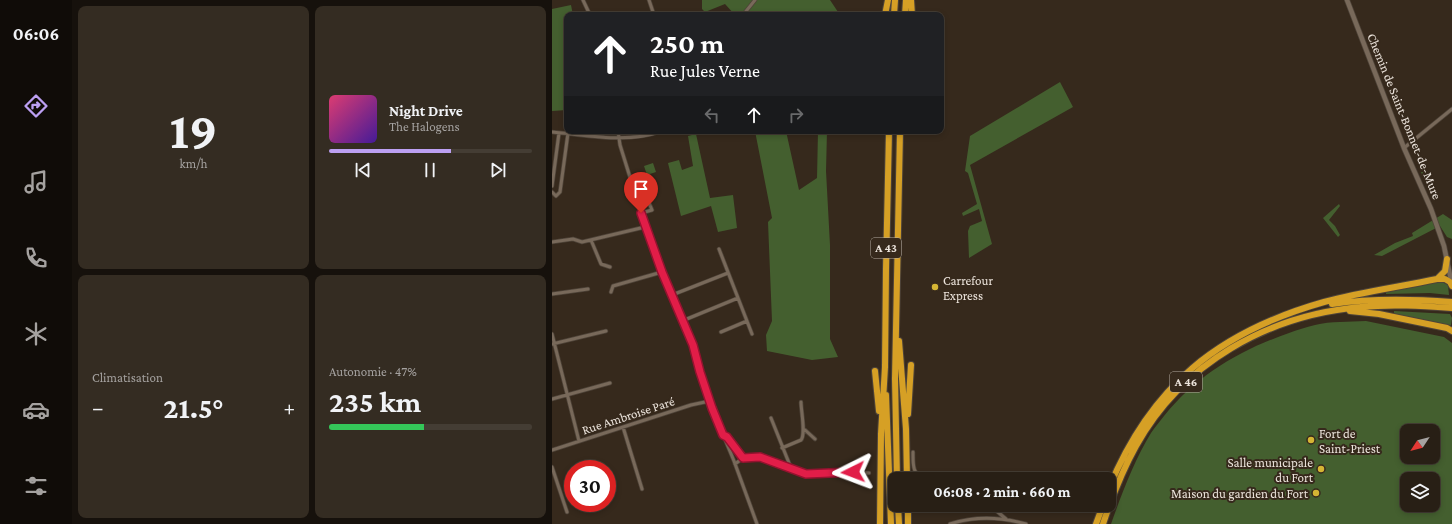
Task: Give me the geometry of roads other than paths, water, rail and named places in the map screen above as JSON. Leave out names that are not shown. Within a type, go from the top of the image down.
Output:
[{"type":"highway","points":[[886,12],[888,0]]},
{"type":"highway","points":[[894,0],[894,12]]},
{"type":"highway","points":[[905,12],[906,0]]},
{"type":"highway","points":[[911,0],[912,12]]},
{"type":"highway","name":"A 43","points":[[889,134],[885,367],[890,524]]},
{"type":"highway","name":"A 43","points":[[897,472],[896,293],[900,134]]},
{"type":"highway","points":[[1437,279],[1445,271],[1447,259]]},
{"type":"highway","points":[[1282,317],[1325,302],[1437,279],[1445,279],[1450,282],[1452,286]]},
{"type":"highway","points":[[896,293],[907,472]]},
{"type":"highway","name":"A 46","points":[[1116,472],[1131,441],[1153,409],[1174,385],[1198,363],[1222,346],[1255,328],[1282,317],[1317,307],[1359,301],[1397,299],[1447,306]]},
{"type":"highway","name":"A 46","points":[[1103,524],[1121,475],[1136,444],[1158,413],[1188,380],[1218,356],[1254,335],[1291,320],[1334,310],[1361,307],[1447,306],[1452,302]]},
{"type":"highway","points":[[1334,310],[1379,314],[1450,329]]},
{"type":"highway","points":[[906,447],[911,365]]},
{"type":"highway","points":[[880,524],[881,434],[885,367]]},
{"type":"highway","points":[[875,371],[881,434]]},
{"type":"highway","points":[[898,512],[898,524]]},
{"type":"highway","points":[[908,512],[908,524]]},
{"type":"highway","points":[[1096,524],[1100,512]]},
{"type":"street","points":[[583,0],[589,12]]},
{"type":"street","points":[[649,0],[653,12]]},
{"type":"street","points":[[745,12],[755,0]]},
{"type":"street","name":"Chemin de Saint-Bonnet-de-Mure","points":[[1347,0],[1404,148],[1431,209],[1447,259],[1452,286]]},
{"type":"street","points":[[1404,148],[1452,109]]},
{"type":"street","points":[[552,132],[564,133]]},
{"type":"street","points":[[552,186],[559,133]]},
{"type":"street","points":[[552,192],[556,196],[560,192],[568,134]]},
{"type":"street","points":[[578,134],[619,138],[650,134]]},
{"type":"street","points":[[618,134],[620,145],[645,227],[662,272],[693,345],[710,402],[757,524]]},
{"type":"street","points":[[639,206],[649,203],[652,210],[641,213]]},
{"type":"street","points":[[552,242],[573,239],[582,242],[645,227]]},
{"type":"street","points":[[591,240],[601,264],[610,267]]},
{"type":"street","points":[[719,249],[752,334]]},
{"type":"street","points":[[611,292],[613,286],[662,272]]},
{"type":"street","points":[[672,295],[728,273]]},
{"type":"street","points":[[552,294],[588,289]]},
{"type":"street","points":[[682,321],[738,298]]},
{"type":"street","points":[[721,332],[747,321]]},
{"type":"street","points":[[553,344],[606,332]]},
{"type":"street","points":[[552,334],[553,344],[579,441]]},
{"type":"street","points":[[552,399],[610,383]]},
{"type":"street","name":"Rue Ambroise Paré","points":[[552,450],[691,405],[710,402]]},
{"type":"street","points":[[782,448],[803,438],[804,430],[801,402]]},
{"type":"street","points":[[771,418],[791,468]]},
{"type":"street","points":[[623,427],[642,489]]},
{"type":"street","points":[[804,430],[806,430],[815,439]]},
{"type":"street","points":[[723,435],[727,437],[743,458]]},
{"type":"street","points":[[913,452],[913,466],[915,472]]},
{"type":"street","points":[[735,464],[743,458],[760,457],[806,474],[853,472],[869,473]]},
{"type":"street","points":[[552,467],[564,503]]},
{"type":"street","points":[[999,512],[1006,520]]},
{"type":"street","points":[[950,524],[970,519],[1006,520],[1026,524]]},
{"type":"place","name":"Carrefour Express","points":[[935,287]]},
{"type":"place","name":"Fort de Saint-Priest","points":[[1311,440]]},
{"type":"place","name":"Salle municipale du Fort","points":[[1321,469]]},
{"type":"place","name":"Maison du gardien du Fort","points":[[1316,493]]}]
